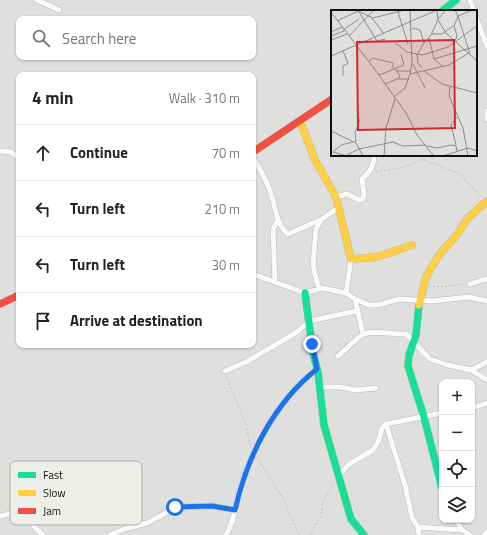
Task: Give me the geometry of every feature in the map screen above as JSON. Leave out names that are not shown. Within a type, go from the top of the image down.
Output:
[{"type":"street","points":[[37,0],[59,10]]},
{"type":"street","points":[[443,10],[456,0]]},
{"type":"street","points":[[470,0],[474,10]]},
{"type":"street","points":[[477,20],[487,46]]},
{"type":"street","points":[[256,150],[331,99]]},
{"type":"street","points":[[487,111],[487,119]]},
{"type":"street","points":[[300,121],[314,160],[336,197],[347,237],[351,259],[346,293]]},
{"type":"street","points":[[0,151],[11,152],[16,156]]},
{"type":"street","points":[[336,197],[347,194],[360,200],[363,199],[364,194],[362,179],[374,164],[374,156]]},
{"type":"street","points":[[256,162],[261,170],[272,197],[278,220],[288,234],[322,219],[338,208]]},
{"type":"street","points":[[442,487],[434,465],[424,417],[408,366],[417,328],[419,300],[423,286],[439,255],[457,235],[467,219],[487,201]]},
{"type":"street","points":[[319,289],[313,266],[316,229],[322,219]]},
{"type":"street","points":[[275,282],[273,229],[278,220]]},
{"type":"street","points":[[351,259],[377,257],[412,245]]},
{"type":"street","points":[[256,275],[304,293],[319,289],[346,293],[369,305],[378,305],[400,299],[432,301],[468,297],[487,301]]},
{"type":"street","points":[[470,284],[487,279]]},
{"type":"street","points":[[304,293],[313,353],[317,369],[324,425],[351,519],[364,535]]},
{"type":"street","points":[[0,304],[16,296]]},
{"type":"street","points":[[355,299],[363,334]]},
{"type":"street","points":[[225,371],[246,362],[297,332],[309,321],[357,311]]},
{"type":"street","points":[[338,356],[363,334],[371,332],[396,335],[406,334],[430,359],[471,370],[487,380]]},
{"type":"street","points":[[471,370],[487,362]]},
{"type":"street","points":[[226,535],[230,529],[239,490],[254,453],[284,401],[299,383],[317,369]]},
{"type":"street","points":[[319,387],[340,387],[356,390],[376,388]]},
{"type":"street","points":[[475,407],[487,403]]},
{"type":"street","points":[[338,477],[348,465],[373,450],[382,428],[386,424],[439,414]]},
{"type":"street","points":[[386,424],[405,485],[412,518],[418,526],[419,535]]},
{"type":"street","points":[[142,524],[147,523],[177,507],[212,506],[235,510]]},
{"type":"street","points":[[0,516],[10,514]]},
{"type":"street","points":[[458,523],[462,530]]},
{"type":"street","points":[[35,525],[43,535]]},
{"type":"street","points":[[110,535],[124,528],[138,525]]},
{"type":"street","points":[[418,526],[462,530],[470,535]]},
{"type":"street","points":[[484,535],[487,532]]},
{"type":"path","points":[[368,173],[405,167],[422,159],[462,175],[467,182],[487,201]]},
{"type":"path","points":[[423,286],[440,287],[470,284]]},
{"type":"path","points":[[225,371],[227,381],[246,426],[249,442],[254,453],[267,470],[283,499],[299,535]]},
{"type":"path","points":[[310,535],[321,516],[323,500],[338,477]]},
{"type":"traffic: fast","points":[[443,10],[456,0]]},
{"type":"traffic: fast","points":[[305,293],[313,353],[318,372],[324,425],[351,519],[364,535]]},
{"type":"traffic: fast","points":[[419,305],[416,335],[409,355],[408,366],[424,417],[442,487]]},
{"type":"traffic: slow","points":[[300,121],[315,160],[336,197],[351,259],[377,257],[412,245]]},
{"type":"traffic: slow","points":[[419,305],[426,277],[439,255],[457,235],[467,219],[487,201]]},
{"type":"traffic: jam","points":[[256,150],[331,100]]},
{"type":"traffic: jam","points":[[0,304],[16,296]]},
{"type":"route","points":[[175,507],[206,505],[235,510],[239,490],[247,467],[273,417],[299,383],[317,369],[312,344]]}]
